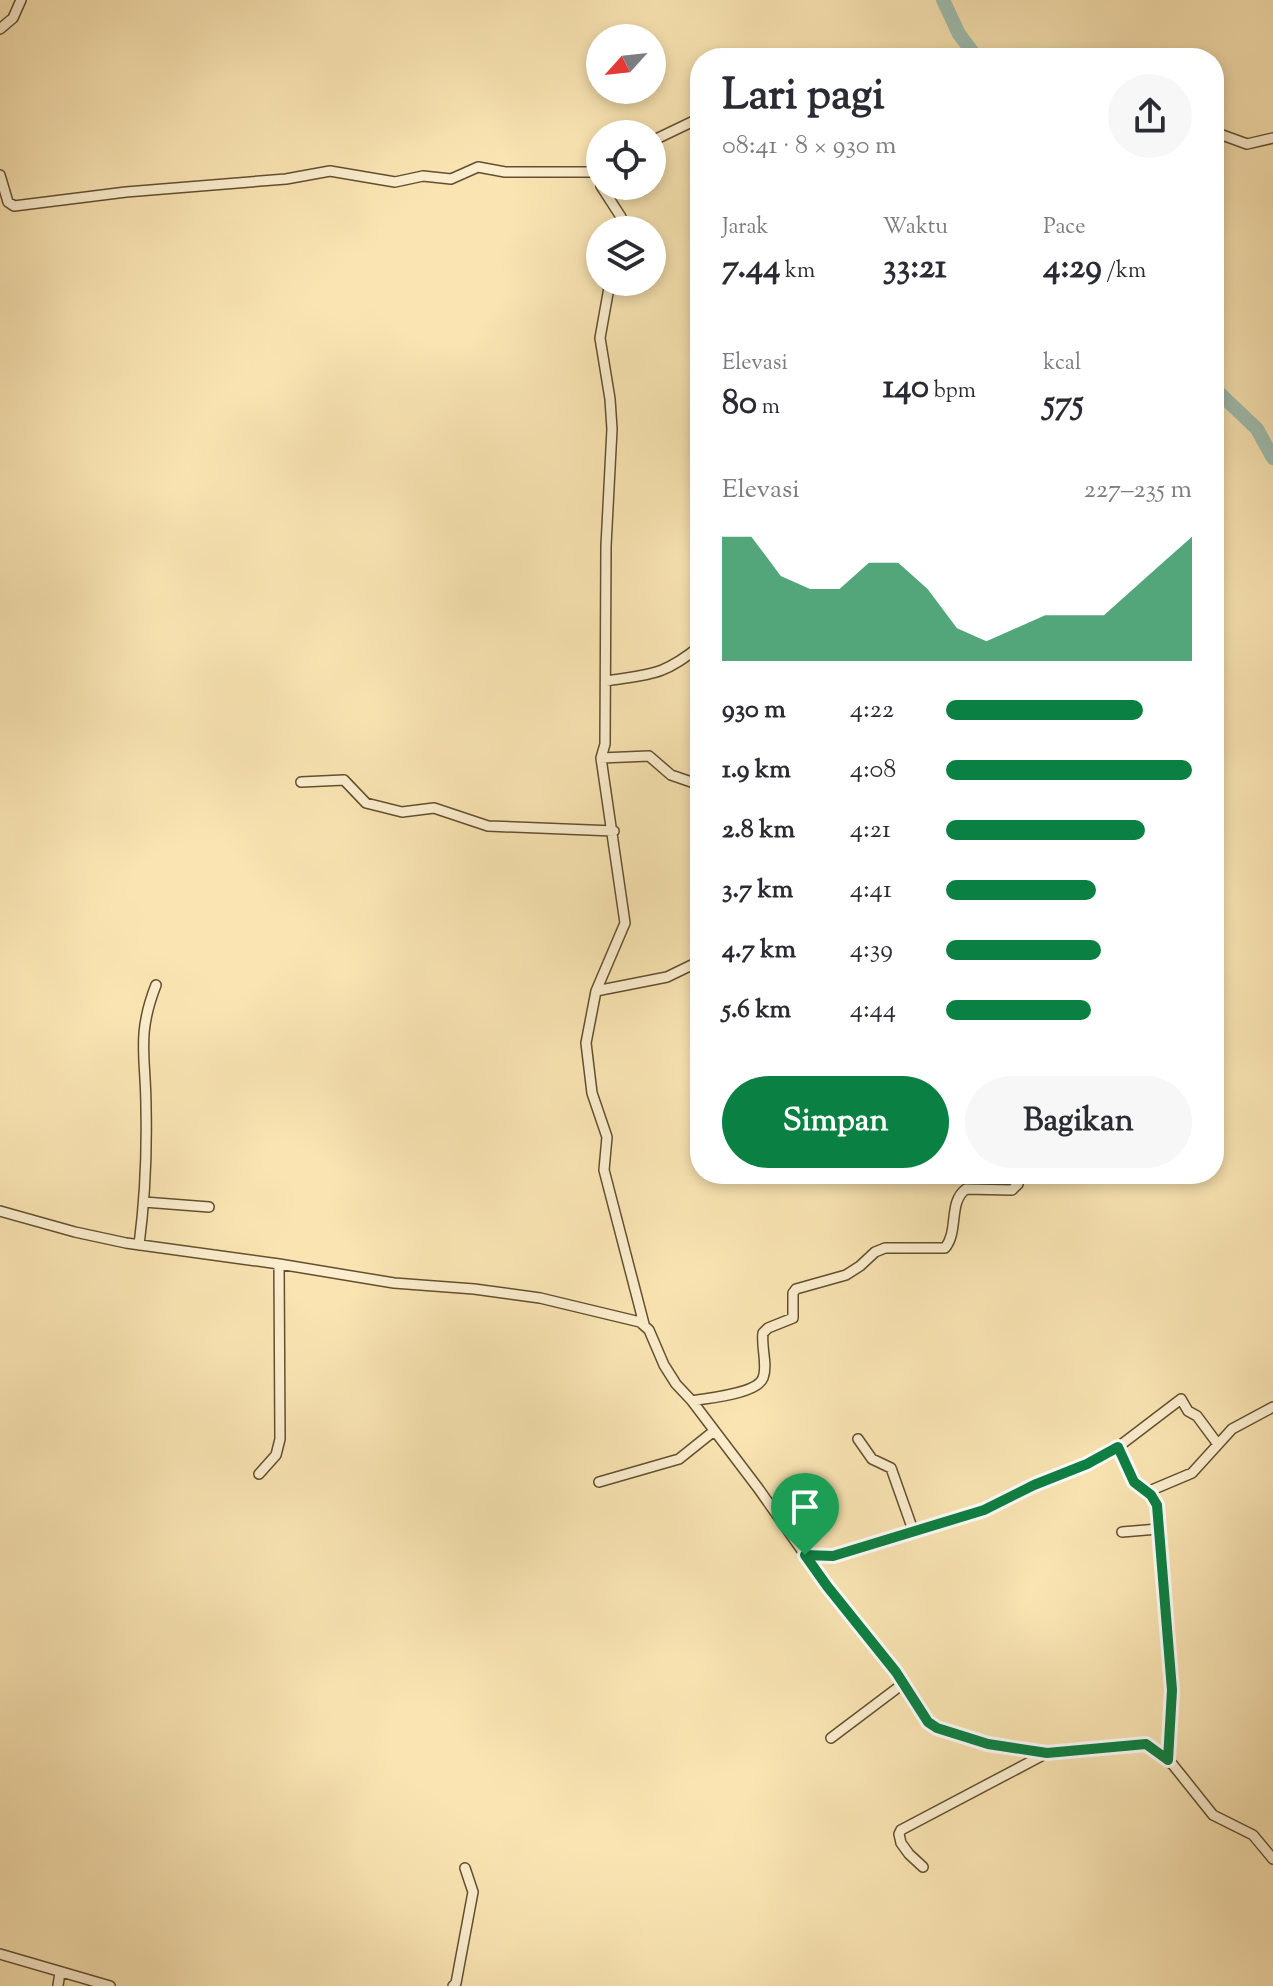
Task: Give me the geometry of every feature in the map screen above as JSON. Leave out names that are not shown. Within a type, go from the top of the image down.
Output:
[{"type":"street","points":[[0,29],[13,18],[21,0]]},
{"type":"street","points":[[666,134],[690,123]]},
{"type":"street","points":[[1224,136],[1247,144],[1273,138]]},
{"type":"street","points":[[0,175],[8,202],[14,206],[126,192],[294,178],[330,171],[395,182],[423,176],[451,179],[478,167],[512,172],[586,172]]},
{"type":"street","points":[[608,296],[600,338],[612,429],[606,546],[605,744],[601,758],[625,923],[596,991],[586,1043],[592,1093],[607,1137],[604,1170],[644,1324],[671,1377],[904,1683],[928,1722],[937,1728],[988,1744],[1047,1753],[1144,1744],[1168,1760],[1213,1815],[1253,1835],[1273,1859]]},
{"type":"street","points":[[606,681],[661,672],[690,654]]},
{"type":"street","points":[[601,758],[649,756],[671,775],[690,780]]},
{"type":"street","points":[[301,782],[344,780],[366,803],[402,812],[434,808],[488,826],[614,831]]},
{"type":"street","points":[[596,991],[667,977],[690,966]]},
{"type":"street","points":[[139,1245],[144,1202],[146,1108],[142,1038],[156,985]]},
{"type":"street","points":[[692,1401],[745,1391],[760,1383],[764,1376],[763,1333],[768,1328],[792,1320],[793,1293],[799,1287],[846,1275],[875,1252],[885,1248],[945,1248],[951,1239],[961,1192],[966,1189],[1012,1190],[1018,1184]]},
{"type":"street","points":[[144,1202],[209,1207]]},
{"type":"street","points":[[0,1211],[75,1232],[139,1245],[394,1283],[540,1298],[644,1324]]},
{"type":"street","points":[[259,1474],[276,1455],[280,1439],[279,1264]]},
{"type":"street","points":[[805,1555],[833,1556],[984,1510],[1118,1447],[1181,1399],[1217,1443]]},
{"type":"street","points":[[1147,1492],[1192,1473],[1217,1443],[1243,1421],[1273,1407]]},
{"type":"street","points":[[599,1482],[679,1459],[714,1431]]},
{"type":"street","points":[[858,1439],[869,1456],[891,1468],[913,1530]]},
{"type":"street","points":[[1118,1447],[1134,1482],[1157,1505],[1172,1690],[1168,1760]]},
{"type":"street","points":[[1122,1532],[1158,1529]]},
{"type":"street","points":[[831,1738],[904,1683]]},
{"type":"street","points":[[923,1867],[901,1843],[901,1830],[1047,1753]]},
{"type":"street","points":[[453,1986],[473,1892],[465,1868]]},
{"type":"street","points":[[0,1954],[110,1986]]},
{"type":"street","points":[[58,1986],[60,1972]]},
{"type":"waterway","points":[[943,0],[959,34],[970,48]]},
{"type":"waterway","points":[[1224,398],[1257,429],[1273,458]]},
{"type":"route","points":[[1118,1447],[1134,1482],[1151,1495],[1157,1505],[1172,1690],[1168,1760],[1146,1744],[1047,1753],[988,1744],[937,1728],[928,1722],[896,1672],[805,1555],[833,1556],[984,1510],[1118,1447]]}]
